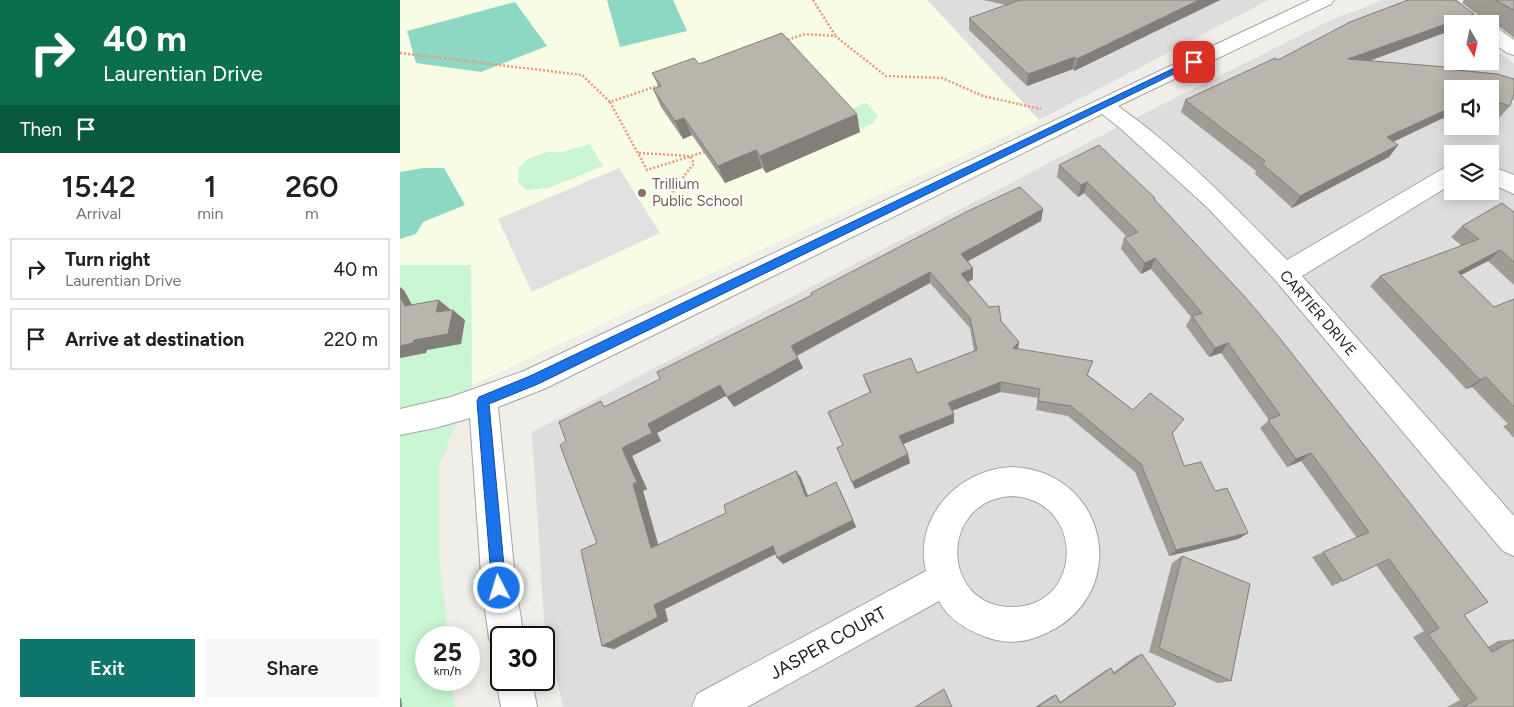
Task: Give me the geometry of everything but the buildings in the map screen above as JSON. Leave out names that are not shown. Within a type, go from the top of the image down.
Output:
[{"type":"street","points":[[1442,0],[1464,15]]},
{"type":"street","points":[[400,422],[429,418],[483,401],[534,380],[1318,1]]},
{"type":"street","points":[[1499,38],[1514,49]]},
{"type":"street","name":"CARTIER DRIVE","points":[[1103,105],[1128,123],[1217,203],[1285,274],[1514,540]]},
{"type":"street","points":[[1499,177],[1514,186]]},
{"type":"street","points":[[1285,274],[1444,179]]},
{"type":"street","points":[[483,401],[499,588],[505,626]]},
{"type":"street","points":[[1004,480],[1028,482],[1059,500],[1076,523],[1083,554],[1077,586],[1063,606],[1042,620],[1020,626],[994,623],[982,618],[960,601],[946,579],[941,560],[942,535],[950,512],[961,499],[980,486],[1004,480]]},
{"type":"street","name":"JASPER COURT","points":[[710,707],[946,579]]},
{"type":"street","points":[[516,691],[519,707]]},
{"type":"path","points":[[813,0],[835,36],[886,76],[942,78],[983,96],[1041,109]]},
{"type":"path","points":[[777,44],[805,34],[835,36]]},
{"type":"path","points":[[400,54],[582,75],[610,102],[647,170],[704,152]]},
{"type":"path","points":[[610,102],[666,83]]},
{"type":"path","points":[[638,153],[690,156]]},
{"type":"path","points":[[666,200],[694,163],[690,156]]},
{"type":"shaded area","name":"Trillium Public School","points":[[400,0],[927,0],[1039,120],[472,385],[471,265],[400,265]]},
{"type":"shaded area","points":[[927,0],[1269,0],[1039,120]]},
{"type":"shaded area","points":[[1384,0],[1424,0],[1444,17],[1444,70],[1499,70],[1499,52],[1514,63],[1514,707],[563,707],[555,671],[555,626],[545,626],[544,621],[532,432],[1153,109],[1331,20]]},
{"type":"shaded area","points":[[619,168],[660,233],[532,292],[498,219]]},
{"type":"green space","points":[[607,0],[673,0],[687,31],[620,47]]},
{"type":"green space","points":[[515,2],[547,46],[481,72],[416,63],[407,31]]},
{"type":"green space","points":[[866,103],[878,115],[873,123],[862,129],[845,112]]},
{"type":"green space","points":[[590,144],[603,166],[549,188],[526,190],[518,182],[519,167],[528,159],[546,152],[562,152]]},
{"type":"green space","points":[[423,168],[444,168],[465,205],[423,222],[416,234],[400,239],[400,172]]},
{"type":"green space","points":[[400,265],[471,265],[472,385],[439,466],[439,553],[447,626],[415,626],[415,691],[454,691],[455,707],[400,707]]},
{"type":"place","name":"Trillium Public School","points":[[642,193]]},
{"type":"route","points":[[499,588],[483,401],[534,380],[1194,62]]}]
